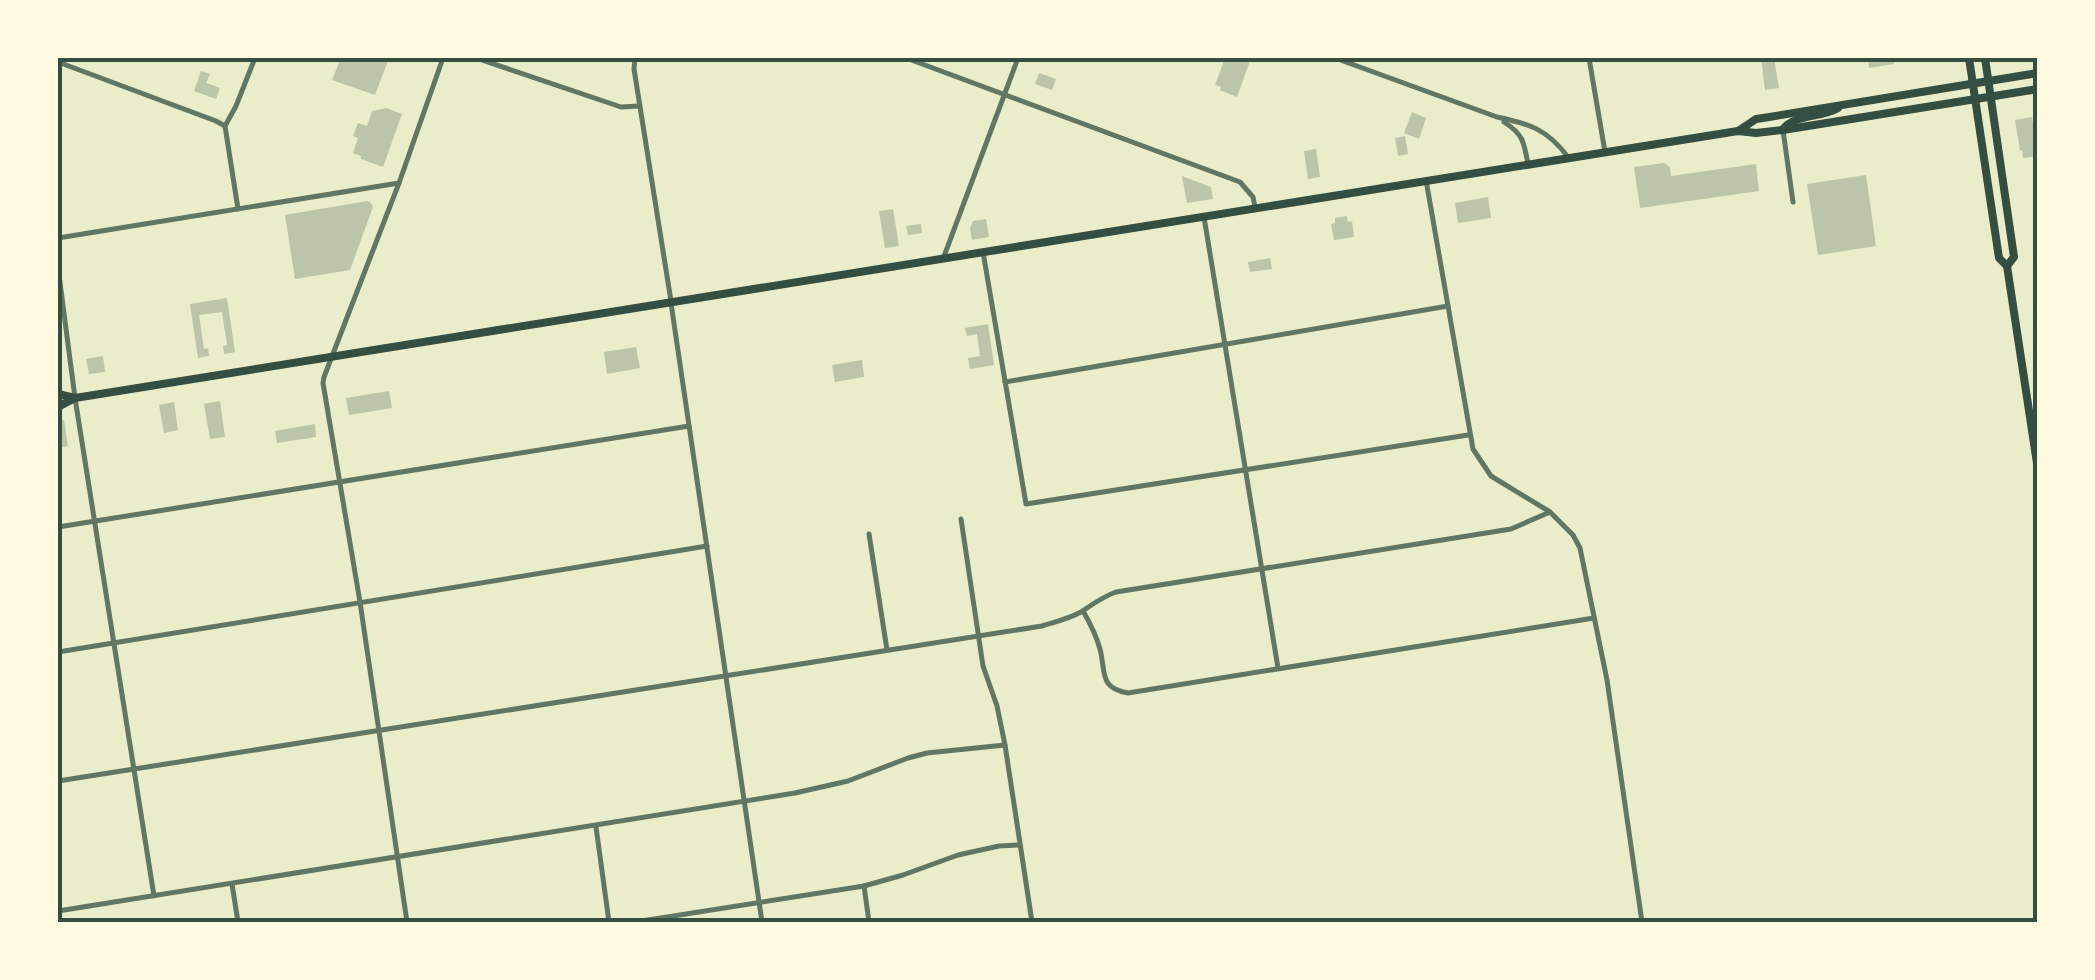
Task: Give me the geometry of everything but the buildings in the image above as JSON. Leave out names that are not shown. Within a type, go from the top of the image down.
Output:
[{"type":"main road","points":[[1969,58],[1999,258],[2007,266],[2038,470]]},
{"type":"main road","points":[[1985,58],[2014,258],[2007,266]]},
{"type":"main road","points":[[58,407],[75,398],[1606,152],[1738,130],[1756,119],[2038,74]]},
{"type":"main road","points":[[1738,130],[1756,134],[2038,89]]},
{"type":"main road","points":[[1783,130],[1788,123],[1842,106]]},
{"type":"main road","points":[[58,394],[75,398]]},
{"type":"street","points":[[238,209],[224,126],[255,58]]},
{"type":"street","points":[[407,922],[323,383],[443,58]]},
{"type":"street","points":[[476,58],[622,108],[639,106]]},
{"type":"street","points":[[635,58],[639,106],[762,922]]},
{"type":"street","points":[[906,58],[1240,182],[1256,207]]},
{"type":"street","points":[[944,259],[1018,58]]},
{"type":"street","points":[[1335,58],[1497,118],[1521,136],[1528,164]]},
{"type":"street","points":[[1588,58],[1606,152]]},
{"type":"street","points":[[58,70],[60,60],[224,126]]},
{"type":"street","points":[[1497,118],[1524,123],[1549,135],[1568,157]]},
{"type":"street","points":[[1783,130],[1793,202]]},
{"type":"street","points":[[1426,179],[1468,435],[1479,462],[1490,476],[1550,512],[1580,548],[1607,680],[1642,922]]},
{"type":"street","points":[[58,238],[399,183]]},
{"type":"street","points":[[1204,216],[1278,668]]},
{"type":"street","points":[[984,252],[1026,504],[1468,435]]},
{"type":"street","points":[[58,267],[154,896]]},
{"type":"street","points":[[1005,382],[1448,306]]},
{"type":"street","points":[[58,527],[689,426]]},
{"type":"street","points":[[58,781],[1042,626],[1066,619],[1116,592],[1511,530],[1550,512]]},
{"type":"street","points":[[961,519],[983,666],[1005,746],[1032,922]]},
{"type":"street","points":[[869,534],[887,650]]},
{"type":"street","points":[[58,652],[707,546]]},
{"type":"street","points":[[1083,611],[1097,640],[1108,685],[1128,694],[1594,618]]},
{"type":"street","points":[[58,911],[817,789],[928,754],[1005,746]]},
{"type":"street","points":[[596,827],[609,922]]},
{"type":"street","points":[[636,922],[864,886],[958,855],[1020,845]]},
{"type":"street","points":[[232,884],[238,922]]},
{"type":"street","points":[[864,886],[870,922]]}]
